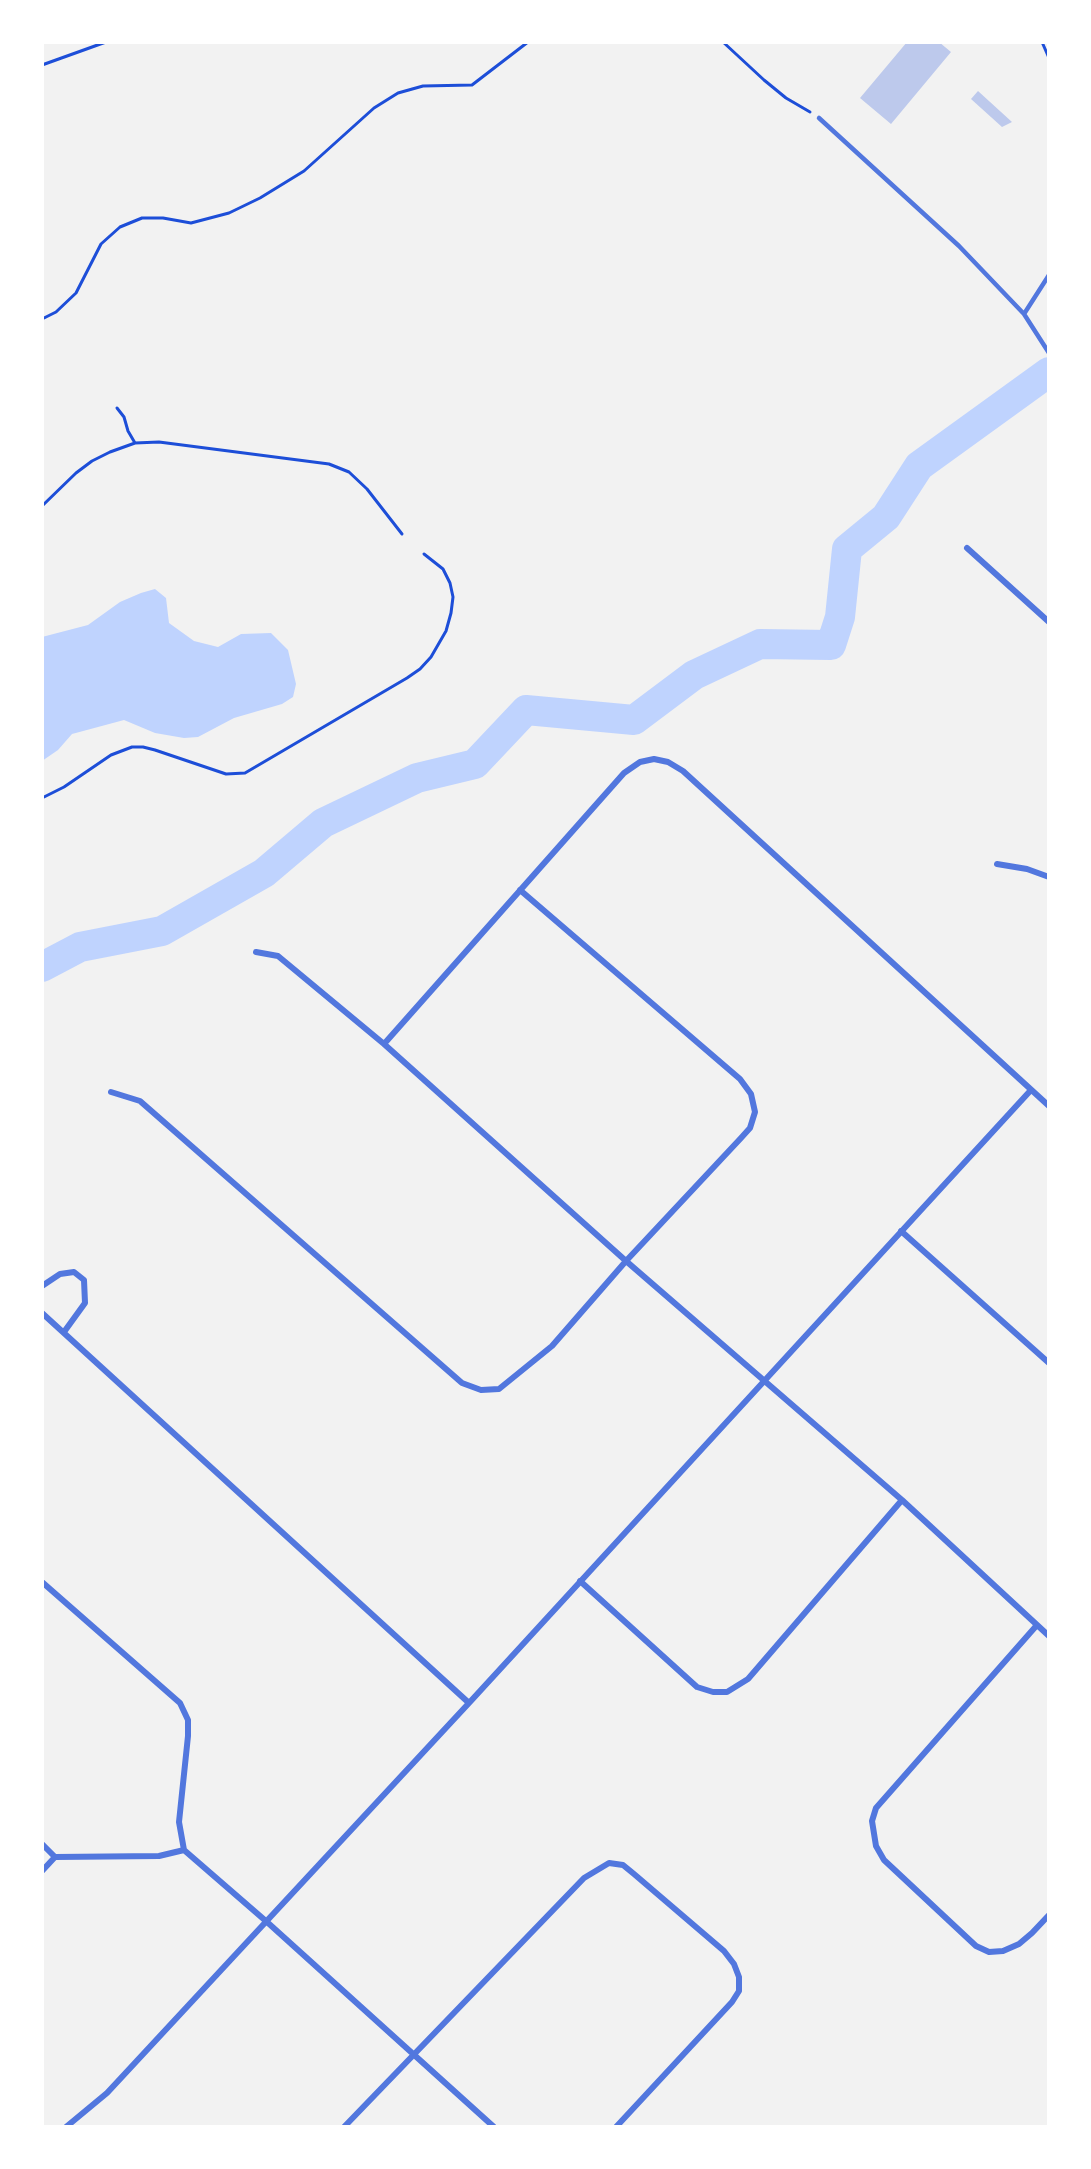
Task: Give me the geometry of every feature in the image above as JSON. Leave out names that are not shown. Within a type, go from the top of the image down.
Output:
[{"type":"street","points":[[967,548],[1049,622]]},
{"type":"street","points":[[384,1044],[624,773],[640,762],[654,759],[668,762],[683,771],[1049,1106]]},
{"type":"street","points":[[997,864],[1028,869],[1049,877]]},
{"type":"street","points":[[111,1092],[140,1101],[462,1383],[481,1390],[499,1389],[552,1346],[626,1260],[750,1128],[755,1112],[751,1094],[740,1078],[520,890]]},
{"type":"street","points":[[256,952],[278,956],[384,1044],[626,1260],[903,1500],[1049,1636]]},
{"type":"street","points":[[66,2127],[107,2093],[267,1922],[1031,1090]]},
{"type":"street","points":[[901,1231],[1049,1364]]},
{"type":"street","points":[[42,1286],[60,1274],[74,1272],[84,1280],[85,1303],[64,1332]]},
{"type":"street","points":[[42,1313],[469,1703]]},
{"type":"street","points":[[580,1581],[697,1687],[713,1692],[727,1692],[748,1679],[903,1500]]},
{"type":"street","points":[[42,1582],[180,1703],[188,1720],[179,1822],[184,1850],[494,2127]]},
{"type":"street","points":[[1037,1625],[876,1808],[872,1821],[876,1846],[884,1860],[976,1946],[989,1952],[1003,1951],[1025,1939],[1049,1915]]},
{"type":"street","points":[[42,1844],[55,1857],[159,1856],[184,1850]]},
{"type":"street","points":[[42,1871],[55,1857]]},
{"type":"street","points":[[344,2127],[584,1878],[609,1863],[622,1865],[724,1951],[734,1964],[739,1977],[739,1991],[732,2002],[616,2127]]},
{"type":"lane","points":[[819,118],[959,246],[1024,314],[1048,351]]},
{"type":"lane","points":[[1024,314],[1049,275]]},
{"type":"path","points":[[42,65],[106,42]]},
{"type":"path","points":[[42,319],[56,312],[76,293],[101,244],[120,227],[142,218],[163,218],[191,223],[229,213],[260,198],[304,171],[374,108],[398,93],[423,86],[472,85],[528,42]]},
{"type":"path","points":[[723,42],[779,92],[819,118]]},
{"type":"path","points":[[1042,42],[1049,58]]},
{"type":"path","points":[[117,408],[124,417],[135,443]]},
{"type":"path","points":[[42,506],[92,461],[135,443],[159,442],[329,464],[349,472],[367,489],[402,534]]},
{"type":"path","points":[[42,798],[64,787],[111,755],[132,747],[155,750],[226,774],[245,773],[407,678],[420,669],[440,644],[451,613],[453,597],[450,583],[443,569],[424,554]]},
{"type":"water","points":[[155,589],[166,598],[169,623],[194,641],[218,647],[241,634],[271,633],[288,650],[296,684],[293,697],[282,704],[234,718],[198,737],[184,738],[155,733],[124,720],[72,734],[58,750],[42,761],[42,637],[88,625],[120,602]]},
{"type":"building","points":[[907,42],[939,42],[951,52],[891,124],[860,98]]},
{"type":"building","points":[[978,91],[1012,122],[1002,127],[971,99]]},
{"type":"waterway","points":[[42,967],[80,947],[162,931],[264,873],[323,823],[417,778],[475,764],[526,710],[634,720],[694,675],[760,644],[831,645],[840,617],[847,549],[886,517],[919,466],[1049,372]]}]
